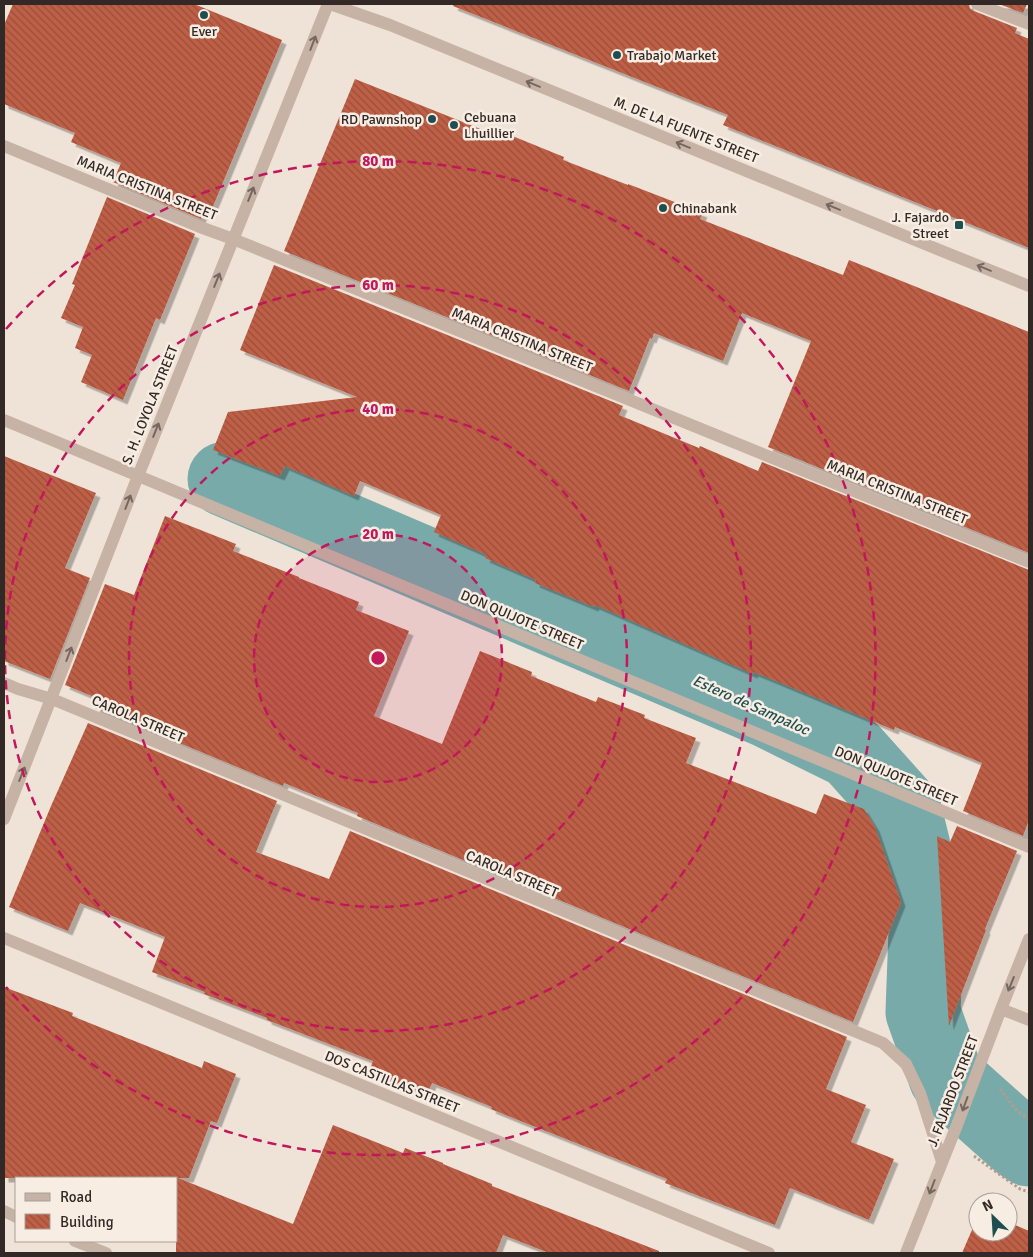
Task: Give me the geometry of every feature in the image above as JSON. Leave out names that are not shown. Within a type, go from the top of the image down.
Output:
[{"type":"street","name":"S. H. LOYOLA STREET","points":[[4,819],[138,476],[329,4]]},
{"type":"street","name":"M. DE LA FUENTE STREET","points":[[329,4],[390,25],[1029,286]]},
{"type":"street","points":[[977,4],[1029,24]]},
{"type":"street","name":"MARIA CRISTINA STREET","points":[[4,146],[1029,562]]},
{"type":"street","name":"DON QUIJOTE STREET","points":[[4,420],[1029,847]]},
{"type":"street","name":"CAROLA STREET","points":[[4,683],[52,699],[883,1043],[906,1064],[920,1093],[942,1162]]},
{"type":"street","name":"DOS CASTILLAS STREET","points":[[4,938],[769,1253]]},
{"type":"street","name":"J. FAJARDO STREET","points":[[906,1253],[1029,939]]},
{"type":"street","points":[[1001,1009],[1029,1020]]},
{"type":"street","points":[[78,1242],[106,1253]]},
{"type":"path","points":[[981,1062],[1017,1110],[1029,1118]]},
{"type":"path","points":[[950,1140],[1020,1189],[1029,1192]]},
{"type":"building","points":[[13,4],[194,4],[282,40],[209,216],[203,214],[201,219],[113,182],[121,163],[71,142],[75,133],[4,104],[4,25]]},
{"type":"building","points":[[454,4],[969,4],[970,9],[1017,28],[1015,33],[1029,39],[1029,248],[723,125],[728,115],[453,6]]},
{"type":"building","points":[[999,4],[1027,4],[1023,13]]},
{"type":"building","points":[[355,79],[498,136],[500,131],[564,157],[563,160],[703,213],[700,219],[843,275],[849,260],[1029,332],[1029,553],[768,447],[811,341],[742,313],[723,361],[654,333],[652,339],[650,338],[629,391],[284,251]]},
{"type":"building","points":[[107,197],[195,234],[160,320],[156,318],[123,400],[81,382],[92,355],[75,348],[83,327],[61,318],[75,285],[72,284]]},
{"type":"building","points":[[274,265],[623,406],[619,415],[699,448],[700,446],[758,471],[762,462],[1029,570],[1029,820],[1023,836],[963,811],[982,763],[895,727],[894,730],[754,672],[753,674],[595,605],[594,607],[535,583],[536,580],[485,558],[487,555],[434,532],[441,515],[360,481],[354,496],[285,466],[280,476],[213,450],[228,412],[357,397],[240,350]]},
{"type":"building","points":[[4,456],[96,493],[65,568],[90,578],[50,679],[4,661]]},
{"type":"building","points":[[165,516],[236,544],[233,551],[359,602],[356,610],[409,631],[374,716],[442,744],[480,651],[532,672],[531,676],[596,702],[598,697],[645,715],[644,718],[696,738],[686,763],[816,814],[824,794],[864,809],[875,827],[901,902],[853,1022],[357,816],[358,813],[284,783],[283,786],[95,708],[99,699],[65,685],[105,584],[134,595]]},
{"type":"building","points":[[88,723],[277,801],[256,852],[329,879],[350,831],[847,1037],[826,1089],[866,1105],[851,1142],[894,1159],[869,1220],[790,1188],[775,1225],[665,1183],[667,1179],[491,1109],[492,1107],[432,1083],[427,1095],[369,1072],[373,1061],[267,1020],[267,1018],[204,994],[205,992],[152,972],[165,937],[80,903],[68,931],[9,907]]},
{"type":"building","points":[[957,826],[1017,851],[985,929],[949,1026],[937,836],[950,842]]},
{"type":"building","points":[[4,987],[73,1013],[72,1016],[202,1068],[204,1061],[236,1074],[217,1123],[211,1121],[189,1178],[4,1178]]},
{"type":"building","points":[[333,1125],[403,1153],[405,1148],[492,1184],[492,1186],[659,1251],[659,1253],[549,1253],[503,1235],[496,1253],[176,1253],[176,1242],[178,1242],[178,1178],[293,1224]]},
{"type":"building","points":[[1018,1226],[1029,1231],[1029,1253],[962,1253],[968,1239],[968,1242],[1018,1242]]},
{"type":"waterway","name":"Estero de Sampaloc","points":[[225,479],[767,710],[852,752],[904,810],[927,904],[923,1012],[946,1077],[1029,1149]]},
{"type":"place","name":"Ever","points":[[204,15]]},
{"type":"place","name":"Trabajo Market","points":[[617,55]]},
{"type":"place","name":"RD Pawnshop","points":[[432,119]]},
{"type":"place","name":"Cebuana Lhuillier","points":[[454,125]]},
{"type":"place","name":"Chinabank","points":[[663,208]]},
{"type":"place","name":"J. Fajardo Street","points":[[959,225]]}]
